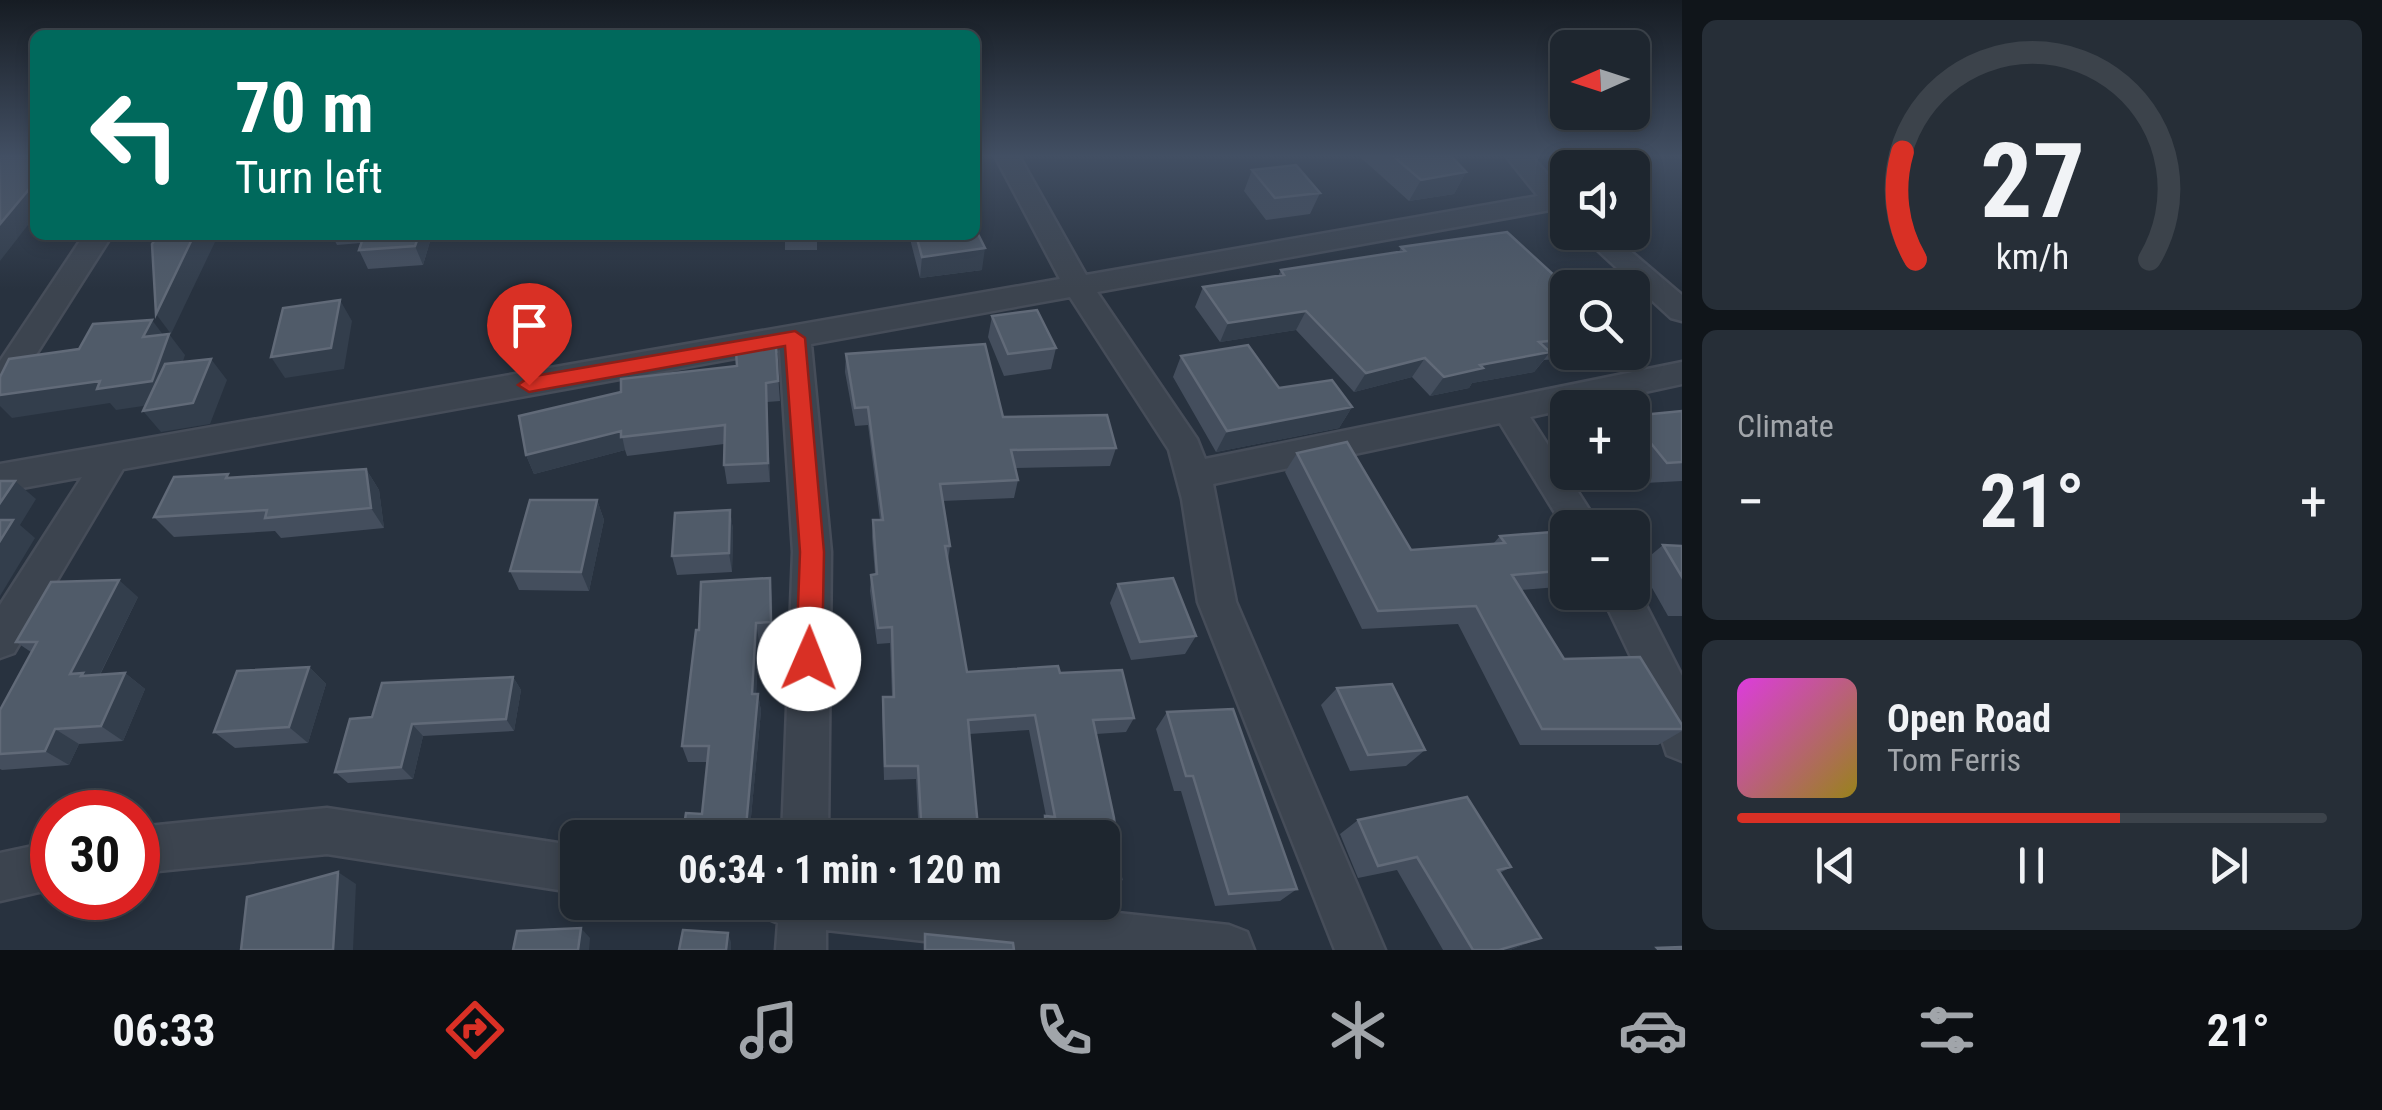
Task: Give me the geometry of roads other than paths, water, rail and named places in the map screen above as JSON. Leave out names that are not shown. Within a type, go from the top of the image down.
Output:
[{"type":"street","points":[[1032,200],[1078,286],[1185,448],[1218,602],[1360,950]]},
{"type":"street","points":[[0,478],[1078,286],[1550,209]]},
{"type":"street","points":[[0,386],[95,240]]},
{"type":"street","points":[[1613,250],[1682,311]]},
{"type":"street","points":[[795,338],[812,552],[805,820]]},
{"type":"street","points":[[1192,475],[1682,374]]},
{"type":"street","points":[[1509,410],[1572,510]]},
{"type":"street","points":[[0,640],[111,459]]},
{"type":"street","points":[[1628,610],[1663,680],[1682,740]]},
{"type":"street","points":[[160,848],[327,831],[560,867]]},
{"type":"street","points":[[0,876],[30,870]]},
{"type":"street","points":[[859,920],[1228,950]]}]
